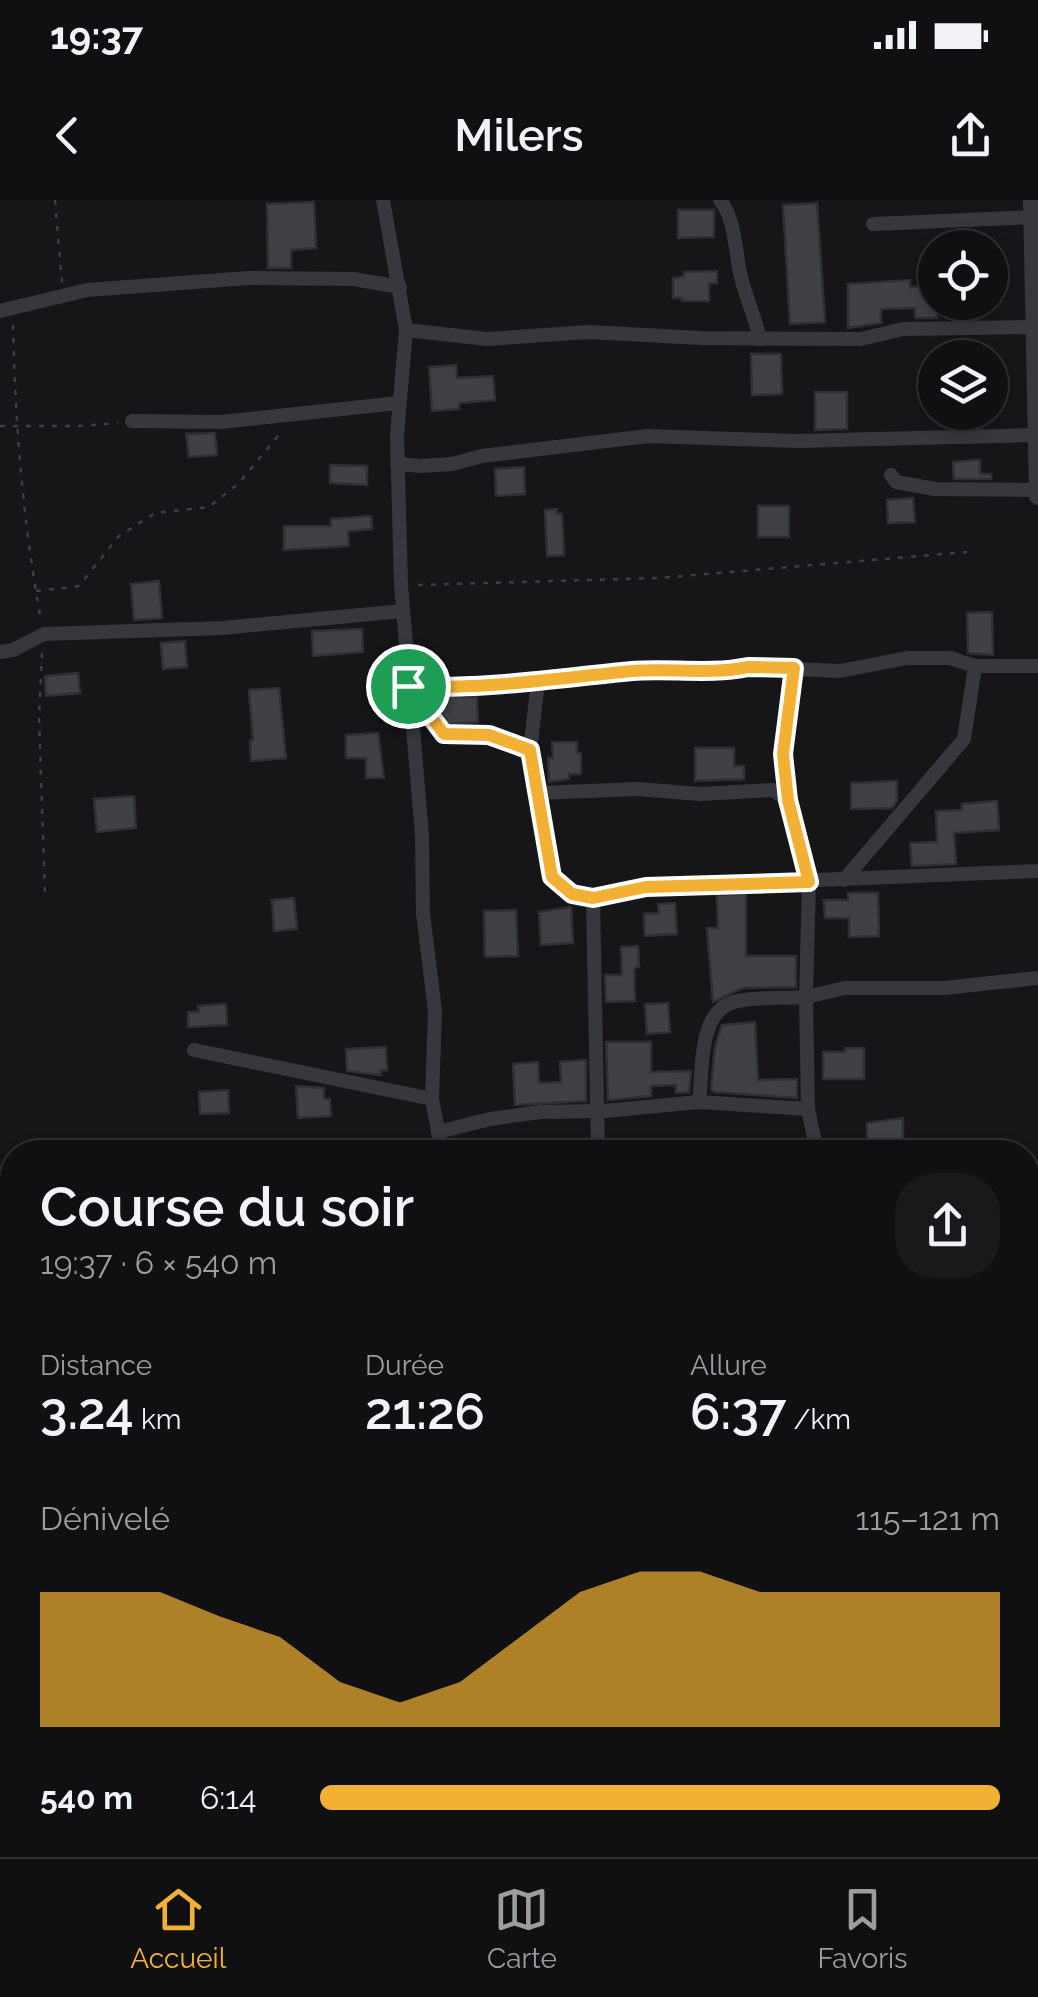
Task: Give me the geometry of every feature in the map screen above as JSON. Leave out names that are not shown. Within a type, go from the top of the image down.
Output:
[{"type":"street","points":[[383,200],[406,330],[398,403],[401,585],[422,835],[424,930],[435,1011],[432,1098],[440,1140]]},
{"type":"street","points":[[720,200],[728,215],[742,282],[760,339]]},
{"type":"street","points":[[874,224],[1033,209],[1038,493],[935,488],[896,482],[891,475]]},
{"type":"street","points":[[6,310],[87,290],[248,278],[353,279],[400,287]]},
{"type":"street","points":[[406,330],[487,339],[589,332],[861,340],[903,329],[1035,326]]},
{"type":"street","points":[[132,421],[221,422],[398,403]]},
{"type":"street","points":[[398,464],[452,464],[482,456],[648,436],[798,441],[1038,434]]},
{"type":"street","points":[[0,652],[13,650],[44,634],[222,628],[403,611]]},
{"type":"street","points":[[408,686],[538,682],[637,671],[720,673],[748,667],[840,671],[907,658],[950,658],[975,666],[1038,666]]},
{"type":"street","points":[[844,880],[964,739],[975,666]]},
{"type":"street","points":[[538,682],[530,750],[552,877],[572,894],[593,898],[646,887],[1038,871]]},
{"type":"street","points":[[408,686],[444,734],[489,735],[530,750]]},
{"type":"street","points":[[538,793],[638,789],[700,794],[773,790],[788,800],[809,882],[808,1109],[814,1140]]},
{"type":"street","points":[[593,898],[597,1140]]},
{"type":"street","points":[[700,1102],[707,1030],[721,1009],[732,1002],[806,997],[845,988],[944,988],[1038,978]]},
{"type":"street","points":[[194,1050],[432,1098]]},
{"type":"street","points":[[438,1132],[540,1112],[700,1102],[808,1109]]},
{"type":"path","points":[[55,200],[63,296]]},
{"type":"path","points":[[6,310],[15,424],[44,634],[39,716],[45,896]]},
{"type":"path","points":[[36,591],[79,586],[118,536],[155,512],[209,507],[238,484],[297,414]]},
{"type":"path","points":[[0,426],[132,421]]},
{"type":"path","points":[[401,585],[659,578],[967,552]]},
{"type":"path","points":[[788,800],[783,754],[794,668]]},
{"type":"building","points":[[314,202],[316,248],[291,250],[291,268],[268,268],[267,204]]},
{"type":"building","points":[[817,203],[825,322],[790,324],[783,205]]},
{"type":"building","points":[[678,210],[714,210],[714,237],[678,238]]},
{"type":"building","points":[[717,271],[717,283],[709,283],[709,301],[673,298],[673,278],[684,277],[684,272]]},
{"type":"building","points":[[910,280],[910,287],[918,287],[918,318],[915,308],[881,309],[881,323],[848,328],[848,284]]},
{"type":"building","points":[[751,354],[781,354],[782,394],[752,395]]},
{"type":"building","points":[[456,365],[457,378],[493,376],[495,400],[459,403],[459,409],[432,411],[429,367]]},
{"type":"building","points":[[815,392],[847,392],[847,429],[815,430]]},
{"type":"building","points":[[215,433],[217,455],[189,457],[186,434]]},
{"type":"building","points":[[980,460],[980,474],[991,474],[991,479],[954,479],[953,462]]},
{"type":"building","points":[[330,465],[367,466],[367,485],[330,483]]},
{"type":"building","points":[[524,467],[525,494],[496,496],[495,469]]},
{"type":"building","points":[[913,498],[915,522],[888,523],[887,500]]},
{"type":"building","points":[[758,506],[789,506],[789,537],[758,537]]},
{"type":"building","points":[[557,509],[557,514],[562,514],[564,555],[547,556],[545,510]]},
{"type":"building","points":[[371,516],[372,529],[348,531],[349,546],[284,550],[284,526],[331,526],[331,519]]},
{"type":"building","points":[[159,581],[162,618],[134,620],[131,584]]},
{"type":"building","points":[[992,612],[993,655],[968,653],[967,613]]},
{"type":"building","points":[[362,629],[363,652],[313,656],[312,631]]},
{"type":"building","points":[[185,641],[187,667],[163,669],[161,643]]},
{"type":"building","points":[[78,673],[80,693],[46,696],[45,676]]},
{"type":"building","points":[[279,688],[286,758],[251,761],[249,690]]},
{"type":"building","points":[[477,697],[478,722],[449,724],[439,710],[439,698]]},
{"type":"building","points":[[378,733],[384,778],[366,778],[366,758],[346,758],[346,735]]},
{"type":"building","points":[[552,742],[577,742],[581,774],[549,782]]},
{"type":"building","points":[[695,748],[734,748],[734,766],[744,766],[744,779],[695,781]]},
{"type":"building","points":[[897,781],[897,801],[892,808],[851,809],[851,783]]},
{"type":"building","points":[[134,796],[136,828],[97,832],[94,799]]},
{"type":"building","points":[[997,801],[999,830],[954,833],[956,864],[912,866],[910,843],[937,842],[936,811],[962,810],[962,804]]},
{"type":"building","points":[[848,893],[878,893],[879,936],[849,937],[849,918],[825,918],[824,900],[848,900]]},
{"type":"building","points":[[746,894],[746,956],[796,956],[796,987],[742,988],[713,1002],[707,928],[718,928],[717,895]]},
{"type":"building","points":[[294,898],[297,929],[274,931],[272,900]]},
{"type":"building","points":[[675,903],[677,934],[645,936],[644,914],[659,913],[658,904]]},
{"type":"building","points":[[571,907],[573,943],[541,945],[539,912]]},
{"type":"building","points":[[516,910],[518,956],[485,957],[484,911]]},
{"type":"building","points":[[638,946],[635,1001],[606,1002],[605,975],[622,975],[621,947]]},
{"type":"building","points":[[668,1003],[670,1032],[647,1034],[645,1004]]},
{"type":"building","points":[[226,1004],[227,1025],[188,1027],[188,1012],[199,1012],[198,1006]]},
{"type":"building","points":[[755,1022],[758,1080],[797,1079],[797,1098],[711,1089],[715,1047],[722,1025]]},
{"type":"building","points":[[606,1042],[651,1042],[651,1072],[691,1071],[689,1092],[676,1093],[676,1085],[651,1086],[651,1096],[608,1100]]},
{"type":"building","points":[[386,1047],[387,1070],[381,1070],[381,1075],[347,1071],[346,1049]]},
{"type":"building","points":[[845,1048],[864,1048],[864,1079],[823,1079],[823,1052],[845,1052]]},
{"type":"building","points":[[586,1060],[586,1101],[515,1105],[513,1064],[538,1062],[539,1083],[561,1082],[560,1062]]},
{"type":"building","points":[[296,1086],[324,1088],[324,1099],[330,1099],[331,1116],[298,1118]]},
{"type":"building","points":[[228,1090],[229,1113],[200,1114],[199,1092]]},
{"type":"building","points":[[903,1118],[903,1140],[867,1140],[867,1123]]},
{"type":"route","points":[[748,667],[794,668],[783,754],[788,800],[809,882],[646,887],[593,898],[572,894],[552,877],[530,750],[489,735],[444,734],[408,686],[487,685],[637,671],[720,673],[748,667]]}]
